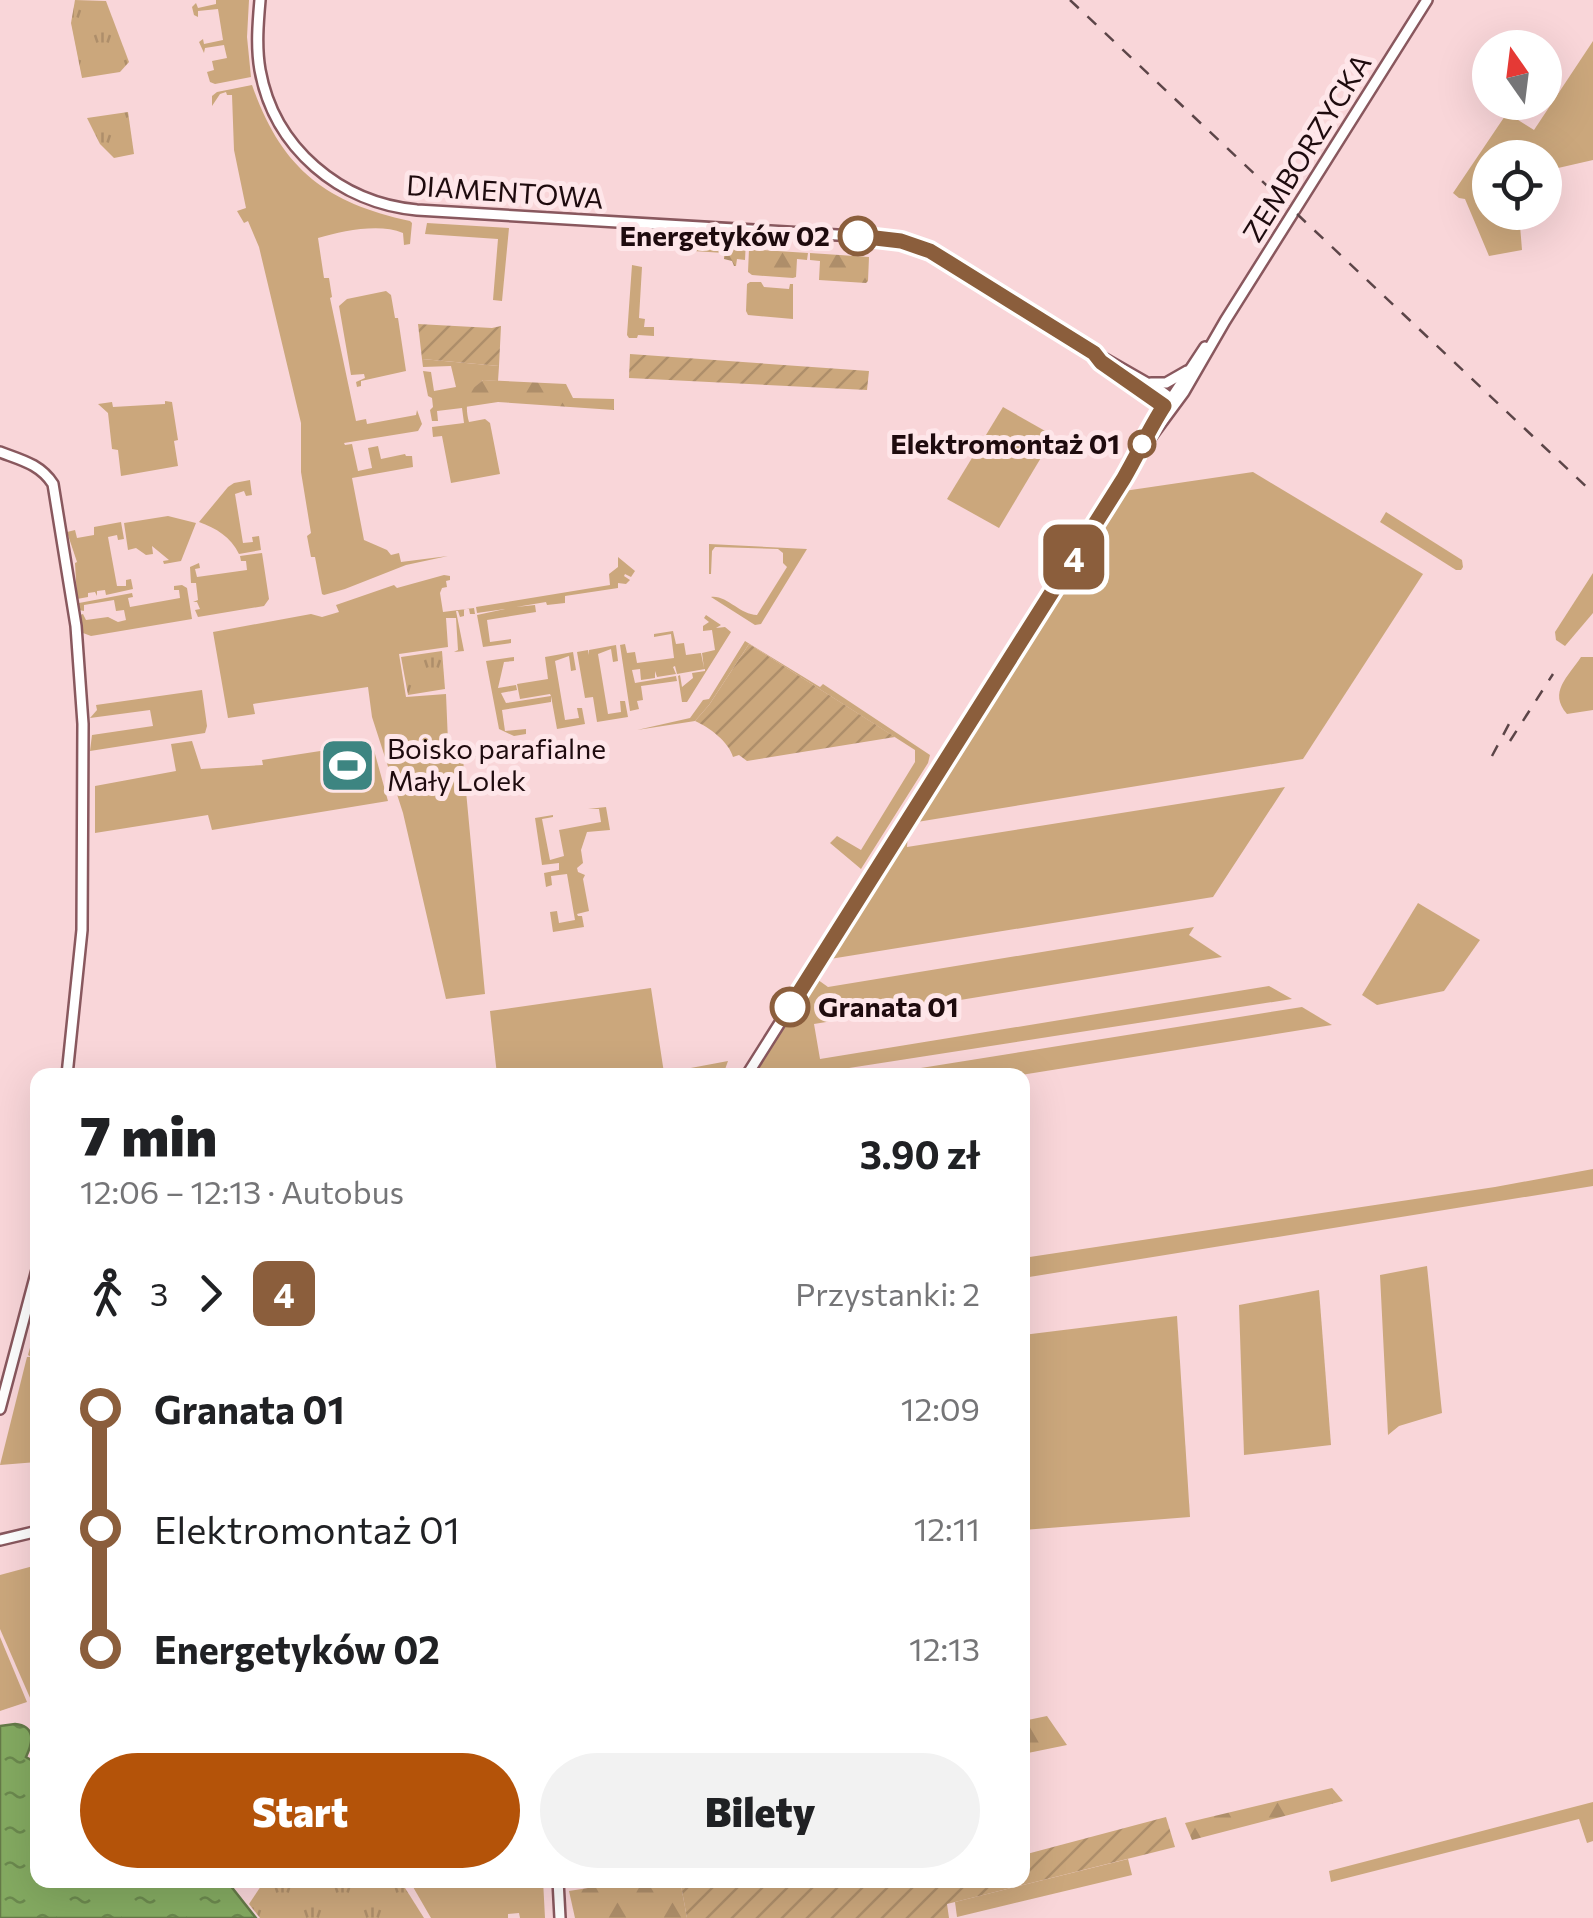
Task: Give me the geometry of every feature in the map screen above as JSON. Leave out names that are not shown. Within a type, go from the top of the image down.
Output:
[{"type":"street","name":"DIAMENTOWA","points":[[260,0],[259,64],[278,120],[318,170],[365,199],[417,210],[901,241],[939,256],[1149,383],[1170,404]]},
{"type":"street","name":"ZEMBORZYCKA","points":[[750,1068],[1139,454],[1148,432],[1225,321],[1427,0]]},
{"type":"street","name":"ZEMBORZYCKA","points":[[1170,404],[1225,321]]},
{"type":"street","name":"DIAMENTOWA","points":[[1094,353],[1101,362],[1170,404]]},
{"type":"street","points":[[1149,383],[1166,383],[1189,370]]},
{"type":"street","points":[[0,452],[40,468],[52,482],[74,618],[83,724],[83,922],[68,1068]]},
{"type":"street","points":[[0,1409],[30,1296]]},
{"type":"street","points":[[0,1540],[30,1533]]},
{"type":"street","points":[[558,1888],[560,1918]]},
{"type":"green space","points":[[75,0],[106,1],[129,62],[120,72],[82,78],[71,23]]},
{"type":"green space","points":[[216,0],[249,0],[251,77],[210,82],[207,72],[214,70],[212,61],[227,58],[224,45],[205,48],[204,53],[199,42],[223,40],[218,9],[198,11],[198,17],[192,7],[196,3],[198,8],[216,4]]},
{"type":"green space","points":[[1593,41],[1593,160],[1562,167],[1562,140],[1489,140],[1502,120],[1518,120],[1534,130],[1541,120],[1562,120],[1562,88]]},
{"type":"green space","points":[[252,85],[277,139],[310,177],[354,204],[412,223],[410,244],[404,245],[403,233],[372,228],[318,238],[356,421],[366,419],[367,424],[416,415],[417,410],[422,424],[418,431],[344,443],[352,444],[358,471],[372,468],[368,448],[378,446],[381,459],[412,456],[413,467],[352,478],[364,540],[391,555],[399,553],[401,562],[448,556],[406,565],[324,595],[307,536],[311,533],[301,472],[301,423],[259,247],[248,221],[244,223],[237,211],[246,208],[234,150],[232,95],[220,94],[212,106],[212,96],[217,92]]},
{"type":"green space","points":[[128,112],[134,154],[114,158],[100,144],[87,118]]},
{"type":"green space","points":[[1472,165],[1472,216],[1465,199],[1453,193]]},
{"type":"green space","points":[[427,223],[509,228],[502,301],[493,300],[498,239],[425,234]]},
{"type":"green space","points":[[1478,230],[1520,230],[1522,250],[1489,256]]},
{"type":"green space","points":[[664,235],[746,240],[745,260],[737,259],[734,266],[724,259],[724,253],[662,249]]},
{"type":"green space","points":[[749,249],[808,253],[807,260],[797,259],[793,278],[752,275],[748,272]]},
{"type":"green space","points":[[810,253],[869,257],[868,281],[819,280],[820,261],[810,260]]},
{"type":"green space","points":[[632,265],[642,267],[639,318],[645,319],[644,327],[654,327],[654,336],[627,335]]},
{"type":"green space","points":[[750,282],[789,289],[793,284],[793,319],[748,315]]},
{"type":"green space","points":[[386,291],[398,318],[406,371],[361,381],[357,387],[356,382],[365,378],[364,374],[351,375],[339,306],[347,299]]},
{"type":"green space","points":[[418,324],[501,326],[499,366],[422,359]]},
{"type":"green space","points":[[630,354],[869,371],[867,390],[629,378]]},
{"type":"green space","points":[[422,359],[499,366],[498,381],[483,380],[471,394],[467,409],[469,422],[485,419],[490,423],[500,474],[451,483],[442,436],[433,437],[432,427],[464,423],[462,408],[437,411],[438,421],[432,421],[432,398],[428,396],[423,371],[431,372],[434,391],[456,387],[451,366],[423,367]]},
{"type":"green space","points":[[483,380],[566,384],[573,398],[614,399],[614,410],[498,402],[465,407],[470,391]]},
{"type":"green space","points":[[112,402],[113,407],[172,402],[178,466],[121,476],[118,450],[112,449],[108,413],[98,404]]},
{"type":"green space","points":[[1003,407],[1054,436],[999,528],[947,499]]},
{"type":"green space","points":[[1253,472],[1423,574],[1303,759],[917,822],[915,817],[1124,491]]},
{"type":"green space","points":[[250,480],[252,495],[246,496],[244,491],[235,494],[243,543],[253,542],[252,537],[259,536],[261,550],[239,554],[222,534],[199,522],[228,487]]},
{"type":"green space","points":[[1386,512],[1462,560],[1461,570],[1380,522]]},
{"type":"green space","points":[[168,516],[196,523],[181,561],[164,564],[169,560],[152,546],[153,554],[146,555],[136,548],[128,550],[124,523]]},
{"type":"green space","points":[[121,522],[124,539],[118,540],[117,535],[108,537],[117,586],[126,586],[126,580],[131,579],[133,589],[106,595],[105,590],[97,591],[97,596],[95,592],[88,593],[88,597],[77,599],[77,562],[67,532],[75,530],[77,538],[94,535],[94,527]]},
{"type":"green space","points":[[709,544],[807,549],[761,624],[755,625],[711,597],[757,615],[787,567],[783,553],[778,549],[715,547],[709,574]]},
{"type":"green space","points":[[262,553],[269,599],[264,606],[198,617],[195,610],[200,609],[193,602],[198,600],[196,583],[191,583],[190,567],[199,563],[200,568],[195,569],[197,577],[247,570],[246,561],[241,561],[240,556]]},
{"type":"green space","points":[[618,557],[635,571],[631,577],[625,574],[630,580],[626,584],[565,596],[565,603],[546,602],[516,607],[535,605],[536,612],[487,620],[490,642],[511,639],[511,643],[483,647],[477,615],[505,609],[477,613],[476,607],[610,585],[609,574],[618,567]]},
{"type":"green space","points":[[1593,573],[1593,613],[1565,646],[1556,640],[1555,632]]},
{"type":"green space","points":[[450,576],[450,580],[440,593],[443,612],[464,609],[464,616],[460,617],[456,611],[464,651],[454,652],[458,650],[456,618],[446,618],[448,647],[399,654],[406,697],[446,694],[452,760],[454,754],[483,749],[486,743],[499,752],[463,759],[485,994],[446,999],[403,813],[372,717],[368,687],[253,704],[255,714],[228,718],[213,632],[311,614],[322,617],[339,612],[336,605],[394,585],[397,588]]},
{"type":"green space","points":[[174,586],[187,588],[192,619],[91,636],[83,633],[83,614],[86,620],[126,620],[124,610],[116,611],[114,600],[84,605],[84,611],[79,610],[79,603],[132,593],[133,597],[128,598],[130,607],[180,598]]},
{"type":"green space","points":[[706,615],[721,625],[716,628],[725,627],[731,632],[687,702],[682,702],[678,676],[682,687],[693,678],[692,673],[705,669],[677,674],[675,666],[676,674],[657,677],[655,671],[655,678],[641,680],[640,669],[632,670],[635,683],[676,676],[677,681],[641,686],[643,700],[637,701],[639,709],[630,711],[620,645],[625,644],[627,653],[635,652],[637,663],[674,658],[671,634],[654,637],[673,631],[676,644],[684,643],[686,655],[701,653],[704,668],[702,653],[715,650],[712,630],[703,631],[709,622],[704,618]]},
{"type":"green space","points":[[745,641],[820,687],[823,684],[930,755],[861,869],[830,843],[837,836],[861,850],[915,762],[915,750],[749,644],[695,721],[637,730],[690,718],[703,700],[709,699]]},
{"type":"green space","points":[[749,644],[895,737],[747,761],[739,755],[733,757],[718,736],[695,721]]},
{"type":"green space","points":[[616,645],[618,661],[613,662],[611,649],[598,654],[608,714],[621,712],[620,701],[625,701],[628,717],[597,722],[593,697],[585,698],[577,652],[588,650],[589,655],[589,650]]},
{"type":"green space","points":[[442,651],[445,689],[408,695],[401,657]]},
{"type":"green space","points":[[573,652],[576,670],[571,671],[569,656],[555,661],[565,720],[579,718],[577,708],[582,708],[585,724],[557,729],[550,694],[520,699],[517,684],[548,679],[545,657]]},
{"type":"green space","points":[[514,657],[514,661],[504,662],[498,688],[516,685],[517,690],[501,693],[506,703],[551,696],[551,702],[502,710],[505,731],[526,729],[526,734],[514,736],[499,729],[486,661]]},
{"type":"green space","points":[[1581,657],[1593,657],[1593,710],[1567,714],[1559,699],[1560,692]]},
{"type":"green space","points":[[202,690],[205,733],[90,751],[92,735],[153,726],[150,710],[90,718],[97,710],[96,705]]},
{"type":"green space","points":[[192,741],[201,769],[263,765],[262,760],[372,743],[388,801],[212,830],[208,815],[95,833],[95,786],[176,771],[171,744]]},
{"type":"green space","points":[[1285,787],[1213,897],[830,959],[905,832],[907,847]]},
{"type":"green space","points":[[606,807],[610,830],[587,832],[581,850],[583,863],[577,868],[585,875],[589,911],[577,914],[582,916],[584,927],[553,932],[550,912],[557,911],[559,923],[575,920],[567,874],[551,876],[552,885],[546,887],[544,873],[559,870],[559,863],[542,865],[535,818],[553,815],[542,819],[550,860],[564,856],[559,830],[601,822],[599,809],[588,809]]},
{"type":"green space","points":[[1418,903],[1480,940],[1444,991],[1377,1005],[1362,995]]},
{"type":"green space","points":[[1194,927],[1189,935],[1222,957],[814,1024],[820,1059],[1269,986],[1292,999],[849,1068],[758,1068],[814,977],[828,987]]},
{"type":"green space","points":[[651,988],[663,1068],[496,1068],[490,1011]]},
{"type":"green space","points":[[1302,1007],[1332,1025],[1030,1074],[1030,1068],[921,1068]]},
{"type":"green space","points":[[728,1061],[726,1068],[691,1068]]},
{"type":"green space","points":[[1593,1169],[1593,1186],[1030,1277],[1030,1257]]},
{"type":"green space","points":[[1427,1266],[1442,1413],[1399,1426],[1388,1435],[1380,1275]]},
{"type":"green space","points":[[1319,1290],[1331,1445],[1244,1455],[1239,1305]]},
{"type":"green space","points":[[1177,1316],[1190,1517],[1030,1529],[1030,1334]]},
{"type":"green space","points":[[27,1357],[30,1463],[0,1465]]},
{"type":"green space","points":[[30,1567],[30,1698],[0,1629],[0,1575]]},
{"type":"green space","points":[[0,1637],[27,1702],[0,1711]]},
{"type":"green space","points":[[1047,1716],[1067,1745],[1030,1753],[1030,1720]]},
{"type":"green space","points":[[1332,1788],[1343,1801],[1192,1840],[1185,1823]]},
{"type":"green space","points":[[1593,1802],[1593,1841],[1587,1843],[1579,1819],[1331,1882],[1329,1871]]},
{"type":"green space","points":[[1166,1817],[1175,1847],[1030,1883],[1030,1853]]},
{"type":"green space","points":[[1128,1859],[1132,1875],[957,1917],[955,1902],[1011,1888],[1030,1888],[1030,1883]]},
{"type":"green space","points":[[260,1888],[405,1888],[424,1918],[260,1918],[249,1904]]},
{"type":"green space","points":[[414,1888],[543,1888],[545,1918],[520,1918],[519,1913],[508,1914],[508,1918],[431,1918]]},
{"type":"green space","points":[[681,1888],[687,1918],[575,1918],[569,1891]]},
{"type":"green space","points":[[681,1888],[1011,1888],[947,1904],[949,1918],[687,1918]]},
{"type":"water","points":[[22,1725],[30,1731],[26,1757],[30,1759],[30,1888],[232,1888],[256,1918],[0,1918],[0,1726]]},
{"type":"railway","points":[[1070,0],[1593,493]]},
{"type":"railway","points":[[1510,741],[1553,674]]},
{"type":"railway","points":[[1492,756],[1509,724]]},
{"type":"bus line","name":"4","points":[[790,1007],[1139,454],[1164,406],[1094,353],[939,256],[901,241],[858,236]]},
{"type":"place","name":"Energetyków 02","points":[[858,236]]},
{"type":"place","name":"Elektromontaż 01","points":[[1142,444]]},
{"type":"place","name":"Boisko parafialne Mały Lolek","points":[[348,765]]},
{"type":"place","name":"Granata 01","points":[[790,1007]]}]
